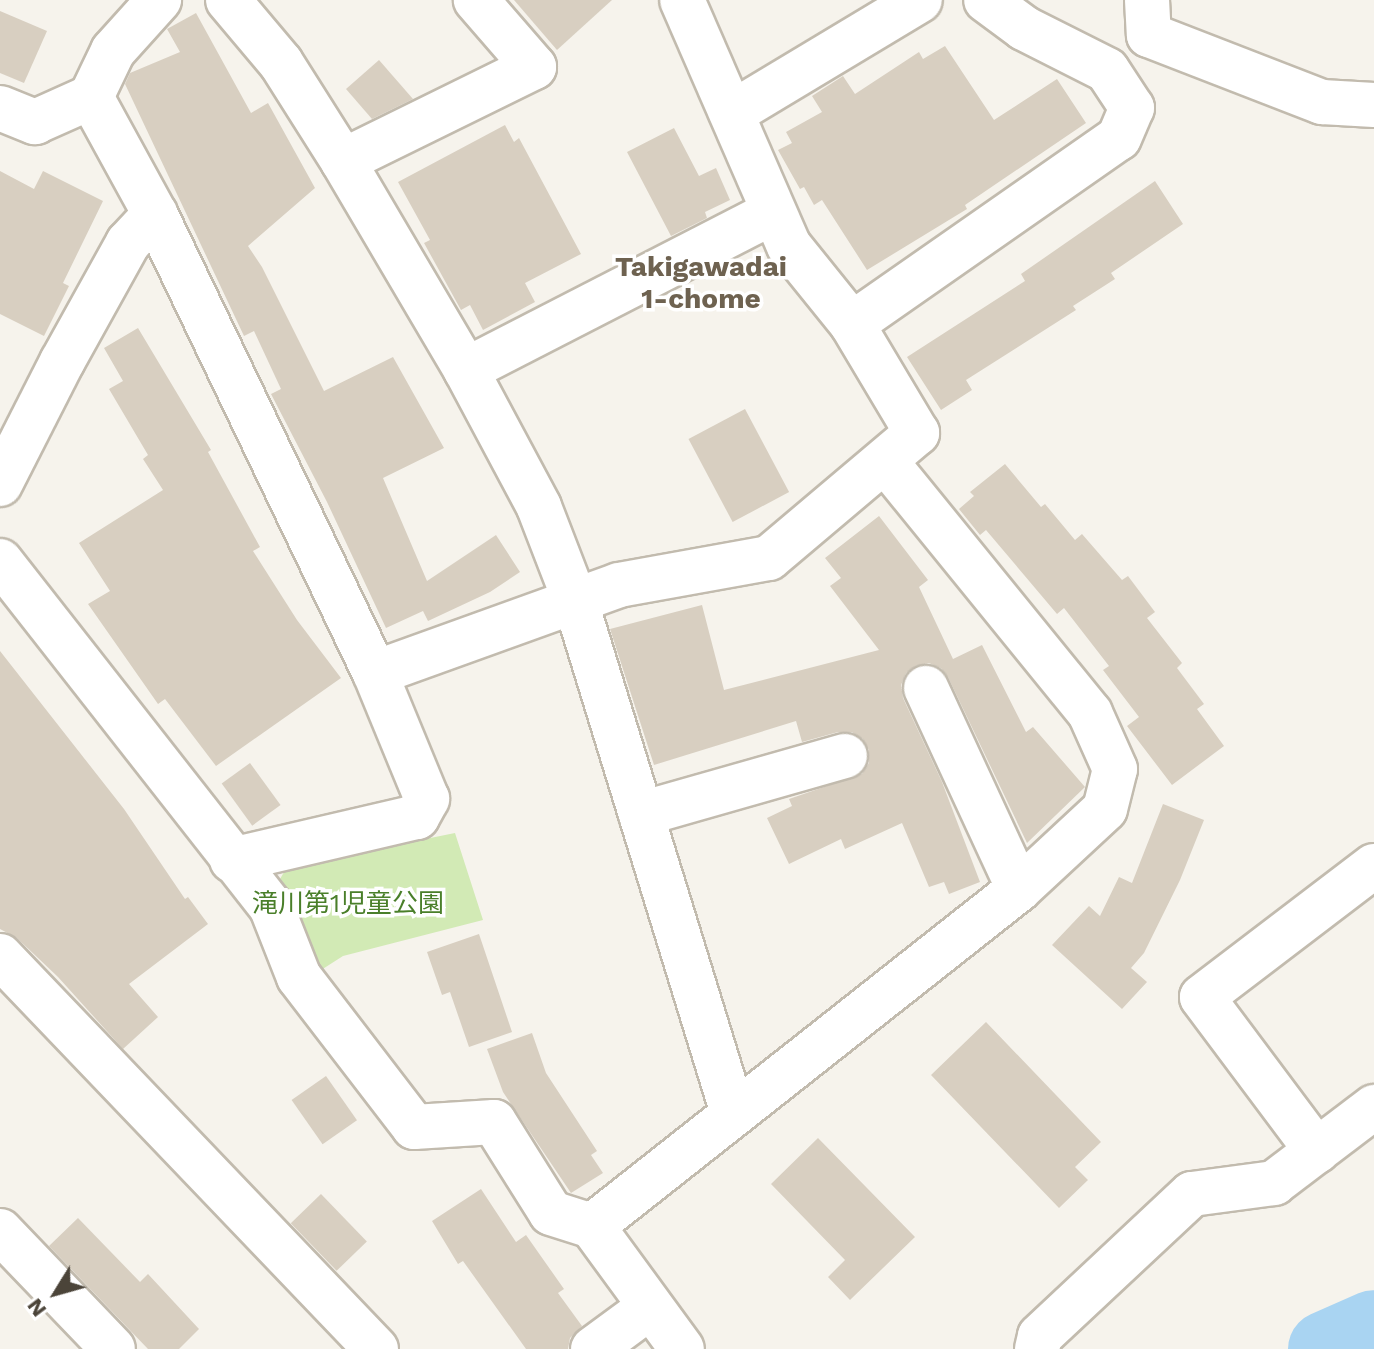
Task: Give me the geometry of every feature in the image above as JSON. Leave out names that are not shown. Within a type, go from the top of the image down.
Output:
[{"type":"street","points":[[0,108],[35,122],[91,97],[113,51],[159,0]]},
{"type":"street","points":[[228,0],[281,63],[343,161],[466,370],[539,507],[576,603],[733,1113]]},
{"type":"street","points":[[343,161],[534,67],[476,0]]},
{"type":"street","points":[[375,673],[619,585],[769,558],[917,433],[852,324],[789,246],[682,0]]},
{"type":"street","points":[[732,113],[920,0]]},
{"type":"street","points":[[852,324],[1119,138],[1132,108],[1107,70],[1024,28],[986,0]]},
{"type":"street","points":[[1147,0],[1149,35],[1322,102],[1374,105]]},
{"type":"street","points":[[91,97],[155,214],[375,673],[427,799],[417,817],[232,860]]},
{"type":"street","points":[[466,370],[773,212]]},
{"type":"street","points":[[0,484],[62,362],[128,243],[155,214]]},
{"type":"street","points":[[592,1226],[1019,889],[1105,809],[1115,769],[1090,713],[886,462]]},
{"type":"street","points":[[0,561],[271,906],[299,977],[414,1127],[494,1122],[551,1213],[592,1226],[682,1349]]},
{"type":"street","points":[[926,688],[1019,889]]},
{"type":"street","points":[[641,814],[845,756]]},
{"type":"street","points":[[1317,1151],[1202,997],[1374,866]]},
{"type":"street","points":[[0,956],[376,1349]]},
{"type":"street","points":[[1039,1342],[1192,1194],[1274,1183],[1374,1107]]},
{"type":"street","points":[[0,1231],[113,1349]]},
{"type":"street","points":[[593,1349],[650,1307]]},
{"type":"green space","name":"滝川第1児童公園","points":[[455,833],[483,920],[343,956],[318,972],[297,935],[280,879],[287,867]]},
{"type":"building","points":[[514,0],[612,0],[557,50]]},
{"type":"building","points":[[0,11],[47,31],[24,83],[0,73]]},
{"type":"building","points":[[196,13],[251,113],[268,103],[315,188],[248,246],[262,267],[324,391],[393,357],[444,448],[383,478],[427,581],[496,535],[520,572],[490,592],[428,621],[423,611],[386,628],[327,502],[271,394],[281,389],[254,331],[244,336],[125,84],[130,73],[180,52],[167,29]]},
{"type":"building","points":[[945,46],[994,120],[1057,79],[1086,123],[965,205],[967,209],[867,270],[822,200],[814,205],[804,187],[800,189],[778,150],[792,143],[786,132],[822,112],[812,96],[843,76],[855,94],[919,52],[923,59]]},
{"type":"building","points":[[379,60],[413,99],[372,119],[346,89]]},
{"type":"building","points":[[505,125],[514,142],[519,138],[581,254],[525,283],[535,302],[483,330],[470,305],[461,310],[424,243],[430,240],[398,182]]},
{"type":"building","points":[[674,128],[699,176],[716,168],[730,200],[705,212],[707,218],[671,236],[627,152]]},
{"type":"building","points":[[0,171],[34,189],[43,171],[103,201],[63,283],[69,286],[44,336],[0,314]]},
{"type":"building","points":[[1155,181],[1183,224],[1111,273],[1115,279],[1073,306],[1076,310],[966,380],[972,390],[941,410],[907,357],[1025,281],[1021,274]]},
{"type":"building","points":[[138,328],[211,450],[208,452],[260,547],[253,551],[297,620],[341,678],[216,766],[165,699],[158,704],[88,604],[110,591],[79,543],[163,490],[143,459],[148,455],[109,389],[123,381],[104,348]]},
{"type":"building","points":[[745,409],[789,492],[733,522],[688,439]]},
{"type":"building","points":[[1005,464],[1041,507],[1045,504],[1075,540],[1082,534],[1122,580],[1128,576],[1155,612],[1147,618],[1182,663],[1177,668],[1204,704],[1197,709],[1224,746],[1172,785],[1127,726],[1139,717],[1103,670],[1109,666],[1064,608],[1057,614],[986,530],[980,535],[959,509],[974,496],[970,492]]},
{"type":"building","points":[[879,516],[928,580],[919,587],[953,659],[982,645],[1026,732],[1033,727],[1085,787],[1027,843],[948,677],[941,668],[929,663],[915,666],[906,673],[901,685],[903,698],[942,782],[980,882],[949,894],[944,882],[929,887],[902,823],[845,849],[841,839],[789,864],[767,818],[792,806],[789,799],[862,774],[869,763],[869,750],[863,739],[852,732],[838,732],[802,742],[796,721],[654,765],[610,629],[702,605],[724,690],[879,650],[830,586],[841,578],[825,558]]},
{"type":"building","points":[[0,651],[124,809],[185,899],[188,897],[208,924],[129,984],[158,1017],[123,1049],[58,977],[17,938],[0,929]]},
{"type":"building","points":[[250,763],[281,805],[252,826],[222,784]]},
{"type":"building","points":[[1163,804],[1204,820],[1180,880],[1144,953],[1131,968],[1147,982],[1122,1009],[1052,945],[1089,906],[1100,916],[1119,877],[1132,883]]},
{"type":"building","points":[[479,934],[512,1032],[469,1047],[450,992],[442,995],[427,952]]},
{"type":"building","points":[[986,1022],[1101,1142],[1075,1167],[1088,1180],[1059,1208],[931,1075]]},
{"type":"building","points":[[532,1033],[546,1073],[597,1151],[591,1155],[603,1173],[571,1193],[503,1092],[487,1049]]},
{"type":"building","points":[[326,1076],[357,1120],[323,1144],[292,1100]]},
{"type":"building","points":[[818,1138],[915,1237],[850,1300],[828,1277],[845,1260],[771,1184]]},
{"type":"building","points":[[481,1189],[516,1242],[526,1235],[564,1289],[558,1293],[582,1326],[570,1338],[568,1349],[526,1349],[463,1261],[458,1264],[432,1221]]},
{"type":"building","points":[[321,1194],[367,1241],[337,1271],[291,1223]]},
{"type":"building","points":[[78,1218],[140,1282],[148,1274],[199,1329],[179,1349],[148,1349],[49,1246]]},
{"type":"waterway","points":[[1326,1349],[1374,1328]]},
{"type":"district","name":"Takigawadai 1-chome","points":[[701,283]]}]
